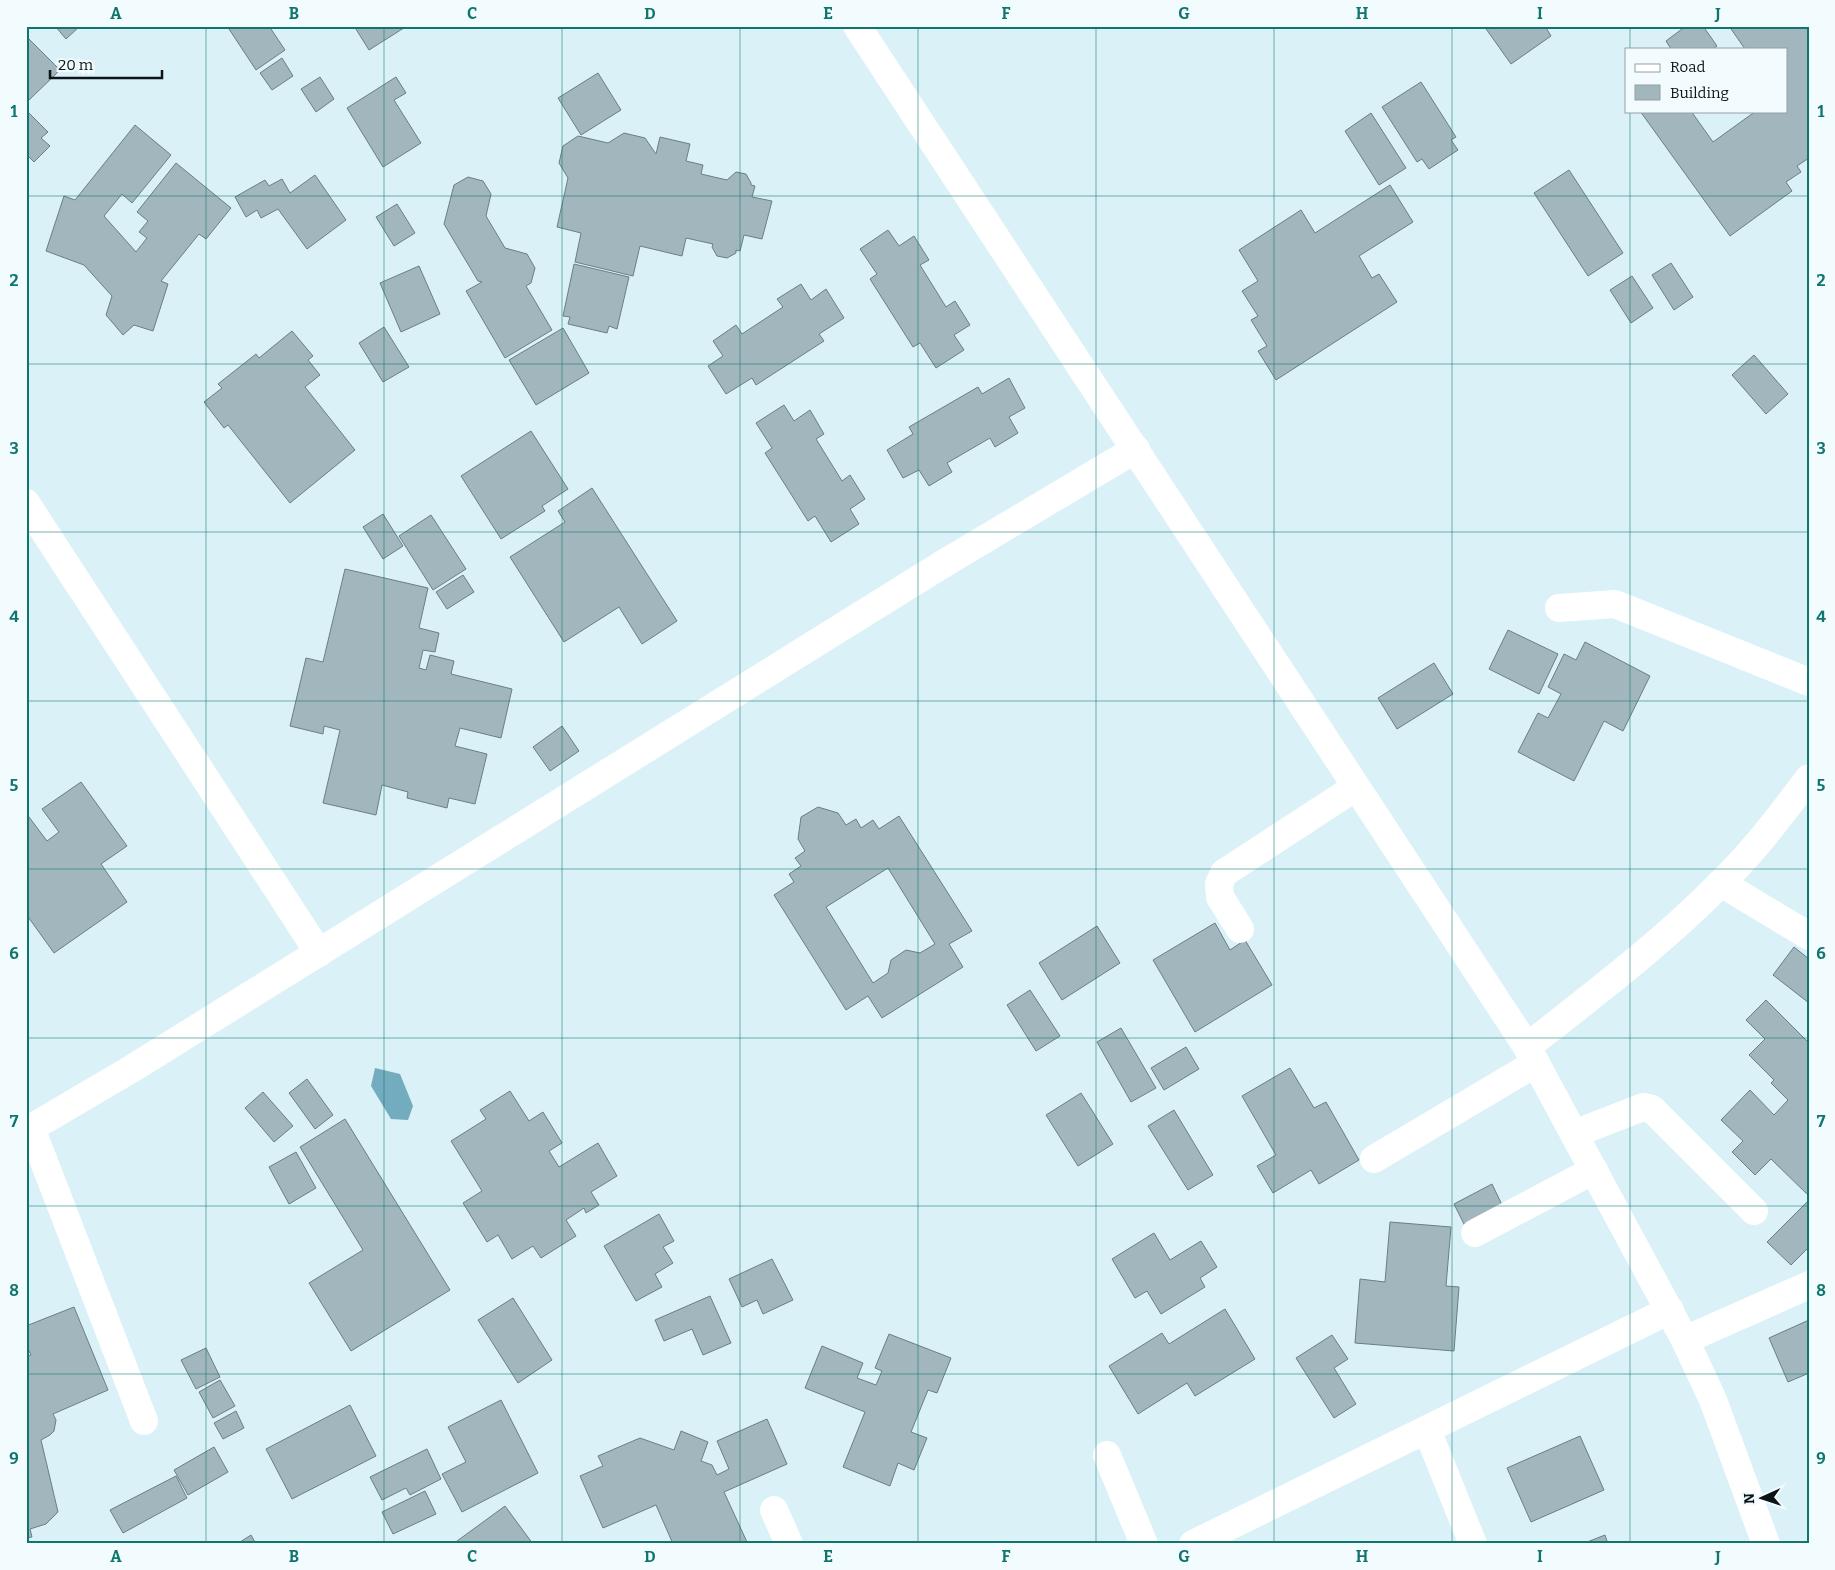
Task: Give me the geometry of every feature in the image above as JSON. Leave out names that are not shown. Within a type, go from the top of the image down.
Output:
[{"type":"street","points":[[856,26],[1136,449],[1531,1055],[1685,1340],[1713,1400],[1766,1544]]},
{"type":"street","points":[[144,1420],[29,1129],[133,1068],[943,564],[1136,449]]},
{"type":"street","points":[[26,503],[319,953]]},
{"type":"street","points":[[1559,608],[1615,604],[1809,682]]},
{"type":"street","points":[[1374,1158],[1531,1055],[1721,883],[1765,835],[1809,778]]},
{"type":"street","points":[[1240,929],[1220,897],[1219,884],[1224,873],[1356,787]]},
{"type":"street","points":[[1721,883],[1809,936]]},
{"type":"street","points":[[1574,1134],[1643,1108],[1652,1109],[1754,1211]]},
{"type":"street","points":[[1475,1233],[1594,1170]]},
{"type":"street","points":[[1685,1340],[1809,1285]]},
{"type":"street","points":[[1206,1541],[1670,1310]]},
{"type":"street","points":[[1427,1430],[1473,1544]]},
{"type":"street","points":[[1107,1456],[1144,1544]]},
{"type":"street","points":[[774,1510],[789,1544]]},
{"type":"water","points":[[375,1068],[400,1074],[413,1106],[408,1120],[391,1119],[371,1086]]},
{"type":"building","points":[[55,26],[80,26],[66,39]]},
{"type":"building","points":[[227,26],[269,26],[285,50],[256,70]]},
{"type":"building","points":[[354,26],[407,26],[369,50]]},
{"type":"building","points":[[1484,26],[1545,26],[1551,36],[1511,64]]},
{"type":"building","points":[[1686,26],[1703,26],[1717,46],[1714,48],[1670,48],[1666,41]]},
{"type":"building","points":[[1729,26],[1809,26],[1809,158],[1797,166],[1801,172],[1786,182],[1792,191],[1730,236],[1641,112],[1692,112],[1713,142],[1755,112],[1788,112],[1788,48],[1744,48]]},
{"type":"building","points":[[26,36],[60,70],[26,103]]},
{"type":"building","points":[[282,58],[293,76],[272,90],[260,73]]},
{"type":"building","points":[[598,73],[621,110],[581,135],[558,98]]},
{"type":"building","points":[[320,77],[334,99],[316,112],[301,89]]},
{"type":"building","points":[[396,77],[406,93],[394,100],[421,143],[383,167],[347,108]]},
{"type":"building","points":[[1421,82],[1456,137],[1451,140],[1458,150],[1429,169],[1422,159],[1417,162],[1382,107]]},
{"type":"building","points":[[26,110],[48,132],[41,138],[50,146],[34,162],[26,154]]},
{"type":"building","points":[[1371,113],[1406,168],[1379,185],[1345,131]]},
{"type":"building","points":[[135,125],[171,155],[132,203],[122,194],[104,216],[136,252],[147,238],[139,232],[148,221],[137,212],[176,163],[231,208],[206,239],[199,234],[161,281],[168,284],[153,331],[134,325],[123,335],[106,315],[112,296],[84,265],[46,251],[64,196],[75,200]]},
{"type":"building","points":[[624,133],[645,138],[656,154],[660,137],[690,144],[686,161],[703,165],[701,174],[727,180],[736,172],[746,174],[751,185],[755,186],[752,197],[772,201],[762,239],[744,235],[740,251],[736,250],[736,253],[727,258],[717,256],[712,247],[713,244],[686,238],[682,256],[640,246],[633,276],[575,262],[581,233],[557,227],[568,178],[559,163],[563,146],[578,136],[608,143]]},
{"type":"building","points":[[1569,170],[1623,253],[1588,276],[1534,193]]},
{"type":"building","points":[[315,175],[346,220],[307,249],[278,209],[261,218],[257,210],[246,217],[235,197],[265,180],[269,186],[282,179],[290,193]]},
{"type":"building","points":[[468,177],[483,181],[491,194],[486,216],[505,248],[527,254],[535,268],[531,283],[526,286],[552,330],[505,358],[466,291],[482,282],[478,281],[444,224],[454,185]]},
{"type":"building","points":[[1390,185],[1413,222],[1359,256],[1372,278],[1379,274],[1397,302],[1276,380],[1258,351],[1267,346],[1251,320],[1258,316],[1242,291],[1258,281],[1239,250],[1301,210],[1315,233]]},
{"type":"building","points":[[397,204],[415,233],[394,246],[376,217]]},
{"type":"building","points":[[888,230],[899,246],[914,236],[929,260],[920,265],[946,307],[955,301],[970,325],[954,335],[964,350],[936,368],[920,343],[913,347],[870,279],[877,274],[860,249]]},
{"type":"building","points":[[1671,263],[1693,297],[1674,310],[1652,275]]},
{"type":"building","points":[[574,264],[629,277],[617,329],[609,326],[607,333],[568,324],[570,317],[563,316]]},
{"type":"building","points":[[419,266],[440,314],[401,332],[380,283]]},
{"type":"building","points":[[1632,276],[1653,308],[1631,323],[1610,290]]},
{"type":"building","points":[[801,284],[811,300],[826,289],[844,318],[819,334],[824,341],[756,385],[752,378],[726,394],[708,366],[723,356],[713,341],[736,325],[742,334],[783,307],[777,299]]},
{"type":"building","points":[[384,327],[409,367],[383,382],[359,343]]},
{"type":"building","points":[[563,328],[589,373],[536,405],[509,360]]},
{"type":"building","points":[[292,331],[313,356],[308,360],[320,375],[305,387],[355,450],[290,503],[228,425],[224,428],[204,402],[222,388],[218,384],[256,354],[259,358]]},
{"type":"building","points":[[1754,355],[1788,394],[1766,414],[1732,375]]},
{"type":"building","points":[[1009,378],[1025,408],[1009,417],[1018,433],[995,447],[990,438],[947,463],[952,472],[929,486],[919,470],[903,478],[887,450],[913,434],[909,427],[978,387],[982,394]]},
{"type":"building","points":[[784,405],[794,421],[810,410],[824,434],[816,439],[842,481],[850,475],[865,499],[850,509],[859,524],[831,542],[815,516],[808,521],[765,453],[772,448],[756,423]]},
{"type":"building","points":[[531,431],[568,489],[542,506],[545,511],[501,539],[461,476]]},
{"type":"building","points":[[592,488],[677,621],[642,644],[619,607],[564,642],[510,557],[565,522],[558,511]]},
{"type":"building","points":[[383,514],[403,546],[383,559],[363,527]]},
{"type":"building","points":[[431,515],[466,569],[433,590],[399,536]]},
{"type":"building","points":[[345,569],[428,588],[419,628],[439,633],[435,652],[423,650],[419,668],[426,670],[430,655],[454,661],[451,674],[512,689],[501,738],[460,728],[455,746],[487,754],[475,804],[449,798],[447,808],[407,798],[408,792],[382,785],[376,815],[323,803],[340,730],[324,726],[323,734],[290,726],[306,658],[323,662]]},
{"type":"building","points":[[463,575],[474,592],[447,609],[436,592]]},
{"type":"building","points":[[1508,630],[1558,654],[1539,694],[1489,669]]},
{"type":"building","points":[[1585,642],[1650,676],[1623,731],[1604,721],[1574,781],[1518,752],[1538,713],[1548,718],[1561,694],[1548,687],[1564,654],[1576,660]]},
{"type":"building","points":[[1434,663],[1453,694],[1397,729],[1378,698]]},
{"type":"building","points":[[562,726],[579,751],[550,771],[533,747]]},
{"type":"building","points":[[81,782],[127,846],[101,864],[127,902],[54,953],[26,914],[26,813],[47,841],[59,832],[42,809]]},
{"type":"building","points":[[818,807],[838,813],[846,825],[856,819],[861,828],[873,820],[879,829],[899,816],[972,931],[949,944],[963,967],[882,1018],[868,996],[846,1010],[774,895],[794,882],[789,874],[801,866],[795,858],[805,851],[798,839],[801,817]],"holes":[[[888,868],[935,944],[920,953],[906,950],[891,960],[888,973],[873,983],[826,907]]]},
{"type":"building","points":[[1215,923],[1230,950],[1245,940],[1272,985],[1195,1032],[1153,960]]},
{"type":"building","points":[[1097,926],[1120,963],[1062,1000],[1039,963]]},
{"type":"building","points":[[1794,947],[1809,959],[1809,1003],[1773,975]]},
{"type":"building","points":[[1030,990],[1060,1036],[1036,1051],[1007,1005]]},
{"type":"building","points":[[1766,1000],[1809,1043],[1809,1196],[1771,1159],[1755,1175],[1732,1152],[1743,1141],[1721,1120],[1750,1090],[1774,1115],[1788,1100],[1771,1083],[1774,1080],[1749,1055],[1765,1039],[1746,1020]]},
{"type":"building","points":[[1121,1028],[1156,1088],[1131,1102],[1097,1042]]},
{"type":"building","points":[[1186,1047],[1199,1069],[1164,1090],[1151,1068]]},
{"type":"building","points":[[1290,1068],[1314,1108],[1326,1102],[1359,1160],[1319,1184],[1311,1170],[1273,1193],[1257,1166],[1276,1155],[1242,1096]]},
{"type":"building","points":[[307,1079],[333,1115],[315,1129],[289,1093]]},
{"type":"building","points":[[510,1091],[529,1121],[543,1112],[562,1143],[549,1151],[559,1167],[598,1143],[617,1176],[591,1192],[599,1205],[586,1213],[584,1208],[566,1220],[576,1236],[541,1258],[533,1246],[512,1259],[498,1235],[487,1242],[463,1203],[482,1191],[451,1141],[486,1119],[480,1110]]},
{"type":"building","points":[[263,1092],[293,1126],[274,1142],[245,1108]]},
{"type":"building","points":[[1081,1093],[1113,1144],[1078,1166],[1046,1115]]},
{"type":"building","points":[[1174,1110],[1213,1175],[1188,1190],[1148,1126]]},
{"type":"building","points":[[345,1119],[450,1290],[351,1351],[309,1283],[363,1250],[300,1147]]},
{"type":"building","points":[[296,1152],[316,1188],[289,1204],[269,1167]]},
{"type":"building","points":[[1492,1184],[1504,1209],[1466,1228],[1454,1204]]},
{"type":"building","points":[[1809,1200],[1809,1247],[1791,1265],[1767,1242]]},
{"type":"building","points":[[659,1214],[674,1241],[663,1247],[673,1263],[655,1274],[662,1287],[636,1301],[604,1246]]},
{"type":"building","points":[[1390,1222],[1451,1227],[1446,1286],[1459,1287],[1454,1351],[1355,1343],[1360,1279],[1385,1282]]},
{"type":"building","points":[[1154,1233],[1170,1260],[1201,1241],[1217,1267],[1200,1278],[1205,1287],[1161,1314],[1147,1291],[1135,1298],[1112,1259]]},
{"type":"building","points":[[772,1259],[793,1300],[763,1314],[757,1300],[742,1307],[729,1279]]},
{"type":"building","points":[[710,1296],[731,1343],[703,1355],[692,1329],[664,1341],[655,1320]]},
{"type":"building","points":[[513,1298],[552,1360],[518,1383],[478,1320]]},
{"type":"building","points":[[74,1307],[108,1390],[53,1414],[56,1420],[54,1431],[41,1440],[58,1512],[46,1524],[30,1529],[32,1537],[26,1538],[26,1357],[31,1355],[26,1345],[26,1326]]},
{"type":"building","points":[[1225,1309],[1255,1359],[1195,1396],[1187,1383],[1138,1414],[1109,1366],[1162,1333],[1169,1344]]},
{"type":"building","points":[[1809,1320],[1809,1373],[1788,1382],[1769,1338]]},
{"type":"building","points":[[889,1334],[951,1358],[937,1393],[928,1390],[911,1432],[927,1438],[914,1470],[898,1463],[890,1486],[843,1467],[865,1412],[805,1388],[822,1346],[863,1363],[857,1378],[876,1385],[882,1371],[875,1368]]},
{"type":"building","points":[[1332,1335],[1348,1359],[1334,1368],[1356,1404],[1334,1418],[1296,1358]]},
{"type":"building","points":[[206,1348],[220,1377],[196,1389],[181,1360]]},
{"type":"building","points":[[220,1380],[235,1406],[213,1418],[199,1392]]},
{"type":"building","points":[[501,1400],[538,1473],[462,1512],[442,1474],[466,1462],[448,1427]]},
{"type":"building","points":[[350,1405],[376,1456],[292,1499],[266,1449]]},
{"type":"building","points":[[236,1411],[244,1428],[223,1439],[214,1423]]},
{"type":"building","points":[[767,1419],[787,1464],[724,1492],[747,1542],[744,1544],[673,1544],[656,1505],[603,1528],[580,1476],[603,1466],[598,1456],[640,1438],[674,1450],[681,1431],[708,1442],[701,1461],[712,1465],[717,1475],[729,1469],[717,1441]]},
{"type":"building","points":[[1580,1436],[1604,1490],[1531,1522],[1507,1468]]},
{"type":"building","points":[[214,1447],[228,1472],[188,1495],[174,1470]]},
{"type":"building","points":[[427,1449],[441,1479],[410,1495],[406,1488],[382,1500],[370,1477]]},
{"type":"building","points":[[176,1476],[187,1498],[123,1533],[110,1510]]},
{"type":"building","points":[[425,1491],[436,1514],[393,1534],[382,1512]]},
{"type":"building","points":[[505,1506],[533,1544],[453,1544]]},
{"type":"building","points":[[251,1535],[256,1544],[237,1544]]},
{"type":"building","points":[[1605,1535],[1608,1544],[1582,1544]]}]
